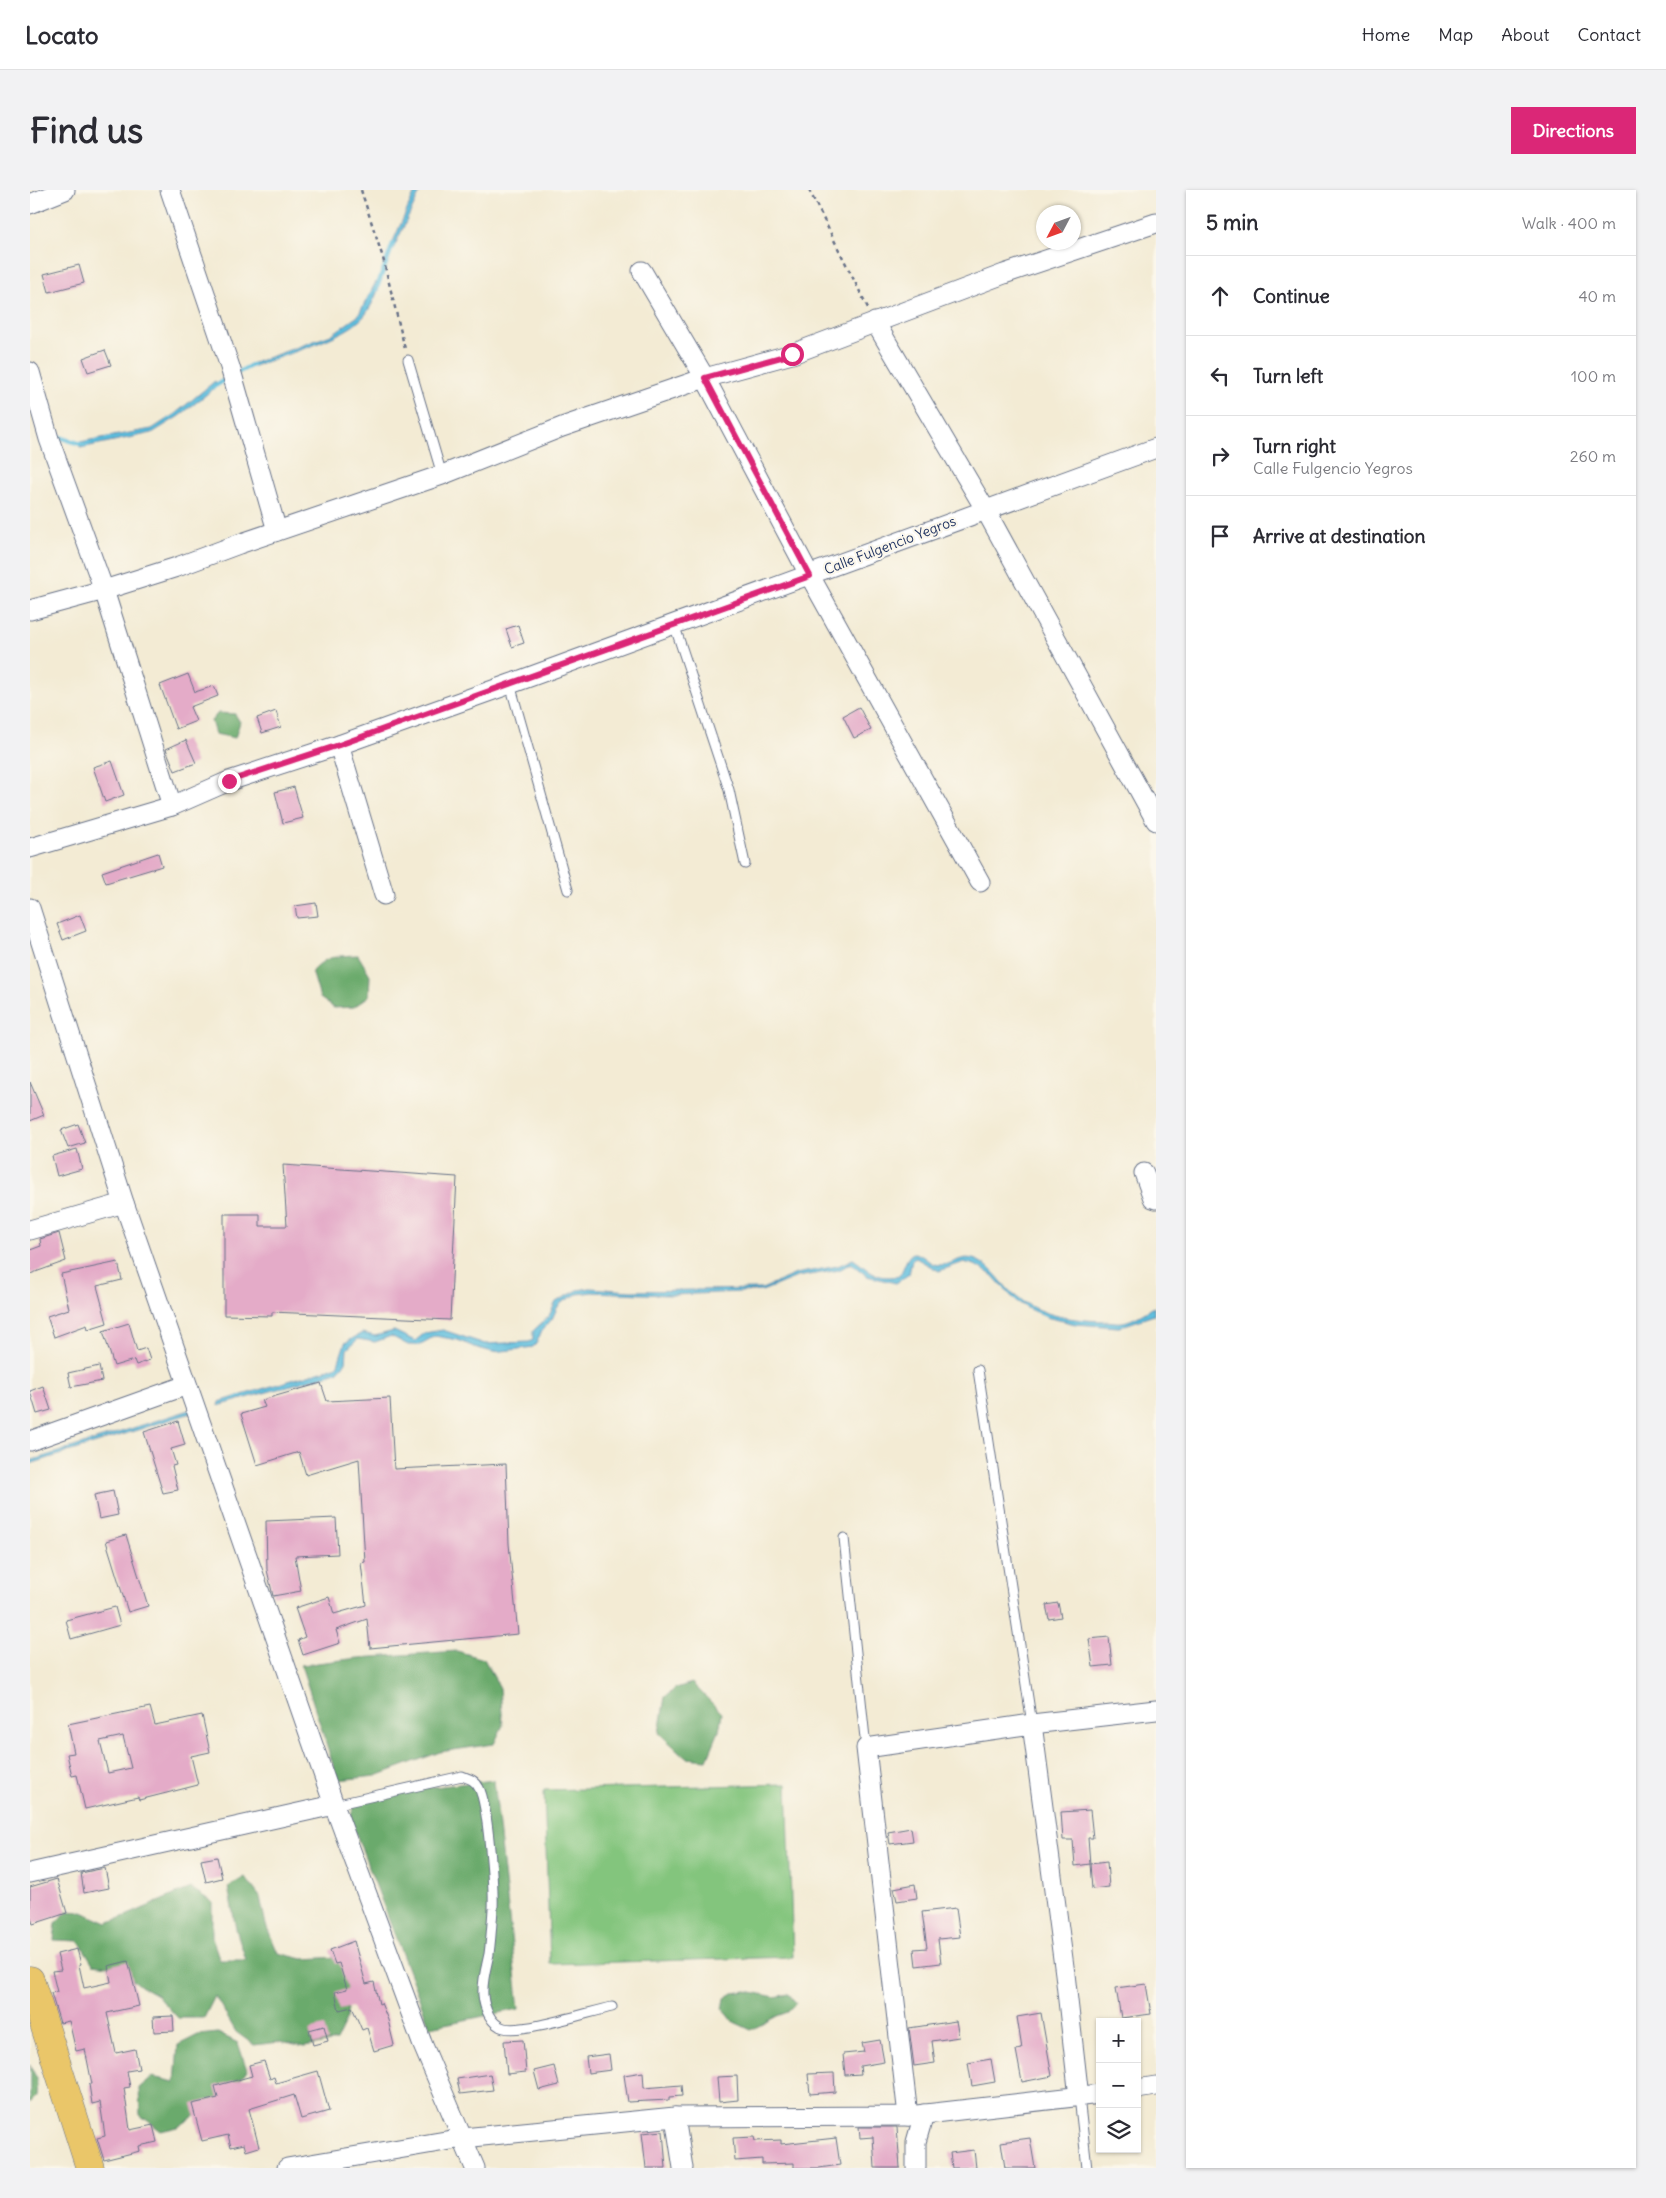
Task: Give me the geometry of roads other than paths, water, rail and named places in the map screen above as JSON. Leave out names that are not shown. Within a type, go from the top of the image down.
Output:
[{"type":"main road","points":[[30,1980],[90,2168]]},
{"type":"street","points":[[30,204],[65,190]]},
{"type":"street","points":[[170,190],[232,373],[277,531]]},
{"type":"street","points":[[30,610],[104,590],[177,567],[442,475],[562,427],[705,378],[792,354],[1004,274],[1156,223]]},
{"type":"street","points":[[642,271],[705,378],[810,576],[980,882]]},
{"type":"street","points":[[875,322],[985,510],[1156,821]]},
{"type":"street","points":[[30,372],[48,434],[104,590],[172,806]]},
{"type":"street","name":"Calle Fulgencio Yegros","points":[[30,848],[172,806],[229,781],[339,745],[510,684],[674,623],[810,576],[1156,448]]},
{"type":"street","points":[[339,745],[384,895]]},
{"type":"street","points":[[30,908],[124,1203],[334,1805],[422,2043],[464,2138],[475,2168]]},
{"type":"street","points":[[1144,1173],[1152,1198],[1156,1199]]},
{"type":"street","points":[[30,1230],[124,1203]]},
{"type":"street","points":[[30,1441],[188,1385]]},
{"type":"street","points":[[916,2168],[916,2115],[866,1748],[1032,1724],[1156,1710]]},
{"type":"street","points":[[1032,1724],[1079,2096]]},
{"type":"street","points":[[30,1873],[334,1805]]},
{"type":"street","points":[[1141,2088],[1156,2086]]},
{"type":"street","points":[[287,2168],[464,2138],[675,2116],[916,2115],[1096,2094]]},
{"type":"street","points":[[675,2116],[684,2168]]},
{"type":"lane","points":[[408,360],[442,475]]},
{"type":"lane","points":[[674,623],[729,790],[745,864]]},
{"type":"lane","points":[[510,684],[568,890]]},
{"type":"lane","points":[[978,1370],[1032,1724]]},
{"type":"lane","points":[[844,1538],[866,1748]]},
{"type":"lane","points":[[334,1805],[462,1776],[474,1780],[481,1790],[490,1844],[493,1906],[489,1952],[484,1973],[483,1996],[486,2008],[494,2024],[504,2028],[522,2029],[612,2007]]},
{"type":"lane","points":[[1079,2096],[1087,2168]]},
{"type":"water","points":[[416,190],[421,190],[393,249],[391,246]]},
{"type":"water","points":[[376,282],[379,288],[368,310],[363,318],[349,328],[307,347],[249,368],[248,365],[331,335],[358,316]]},
{"type":"water","points":[[215,381],[217,386],[179,416],[152,433],[80,448],[80,442],[152,429],[175,414]]},
{"type":"water","points":[[913,1253],[936,1265],[968,1258],[974,1259],[986,1265],[1019,1299],[1049,1314],[1081,1320],[1121,1322],[1135,1318],[1154,1307],[1154,1315],[1119,1327],[1076,1324],[1046,1317],[1027,1308],[1015,1300],[992,1275],[975,1265],[964,1262],[939,1271],[916,1258],[912,1260],[909,1274],[896,1283],[867,1276],[851,1263],[839,1270],[797,1277],[762,1291],[671,1295],[592,1292],[577,1294],[561,1303],[552,1319],[542,1330],[533,1347],[493,1352],[458,1340],[435,1336],[419,1345],[408,1345],[391,1336],[375,1342],[358,1339],[347,1349],[346,1362],[337,1372],[218,1406],[219,1402],[335,1367],[338,1364],[345,1343],[362,1333],[375,1336],[394,1331],[415,1341],[425,1333],[443,1330],[485,1344],[529,1342],[533,1340],[533,1331],[549,1316],[556,1302],[578,1290],[590,1288],[631,1291],[762,1289],[796,1274],[838,1266],[853,1259],[873,1274],[890,1277],[899,1276],[908,1258]]},
{"type":"water","points":[[193,1409],[194,1412],[30,1464],[30,1461]]},
{"type":"waterway","points":[[376,290],[393,244]]},
{"type":"waterway","points":[[237,373],[252,365]]},
{"type":"waterway","points":[[213,387],[228,378]]},
{"type":"waterway","points":[[53,435],[84,445]]}]
